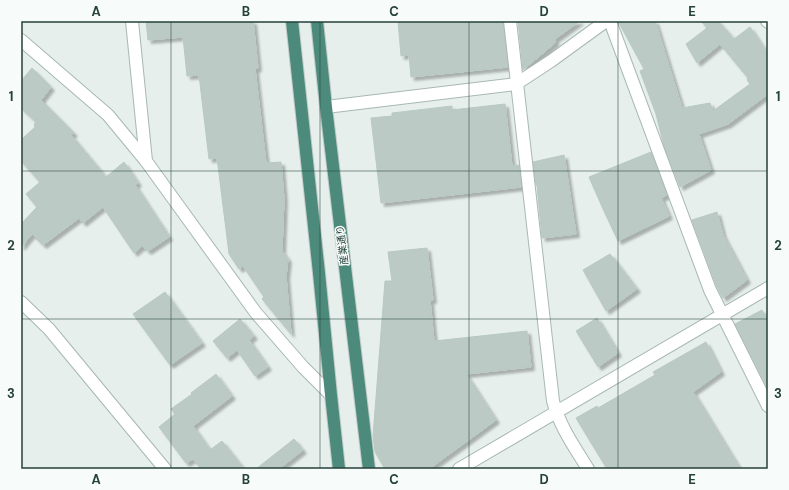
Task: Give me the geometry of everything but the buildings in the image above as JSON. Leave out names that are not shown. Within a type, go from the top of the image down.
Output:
[{"type":"highway","points":[[292,21],[339,469]]},
{"type":"highway","name":"産業通り","points":[[317,21],[369,469]]},
{"type":"street","points":[[132,21],[146,161]]},
{"type":"street","points":[[510,21],[552,401],[565,432],[588,469]]},
{"type":"street","points":[[326,107],[516,84],[551,61],[606,21]]},
{"type":"street","points":[[610,21],[710,290],[768,406]]},
{"type":"street","points":[[21,40],[108,115],[146,161],[256,313],[303,367],[331,394]]},
{"type":"street","points":[[459,469],[768,288]]},
{"type":"street","points":[[21,302],[49,329],[165,469]]}]
